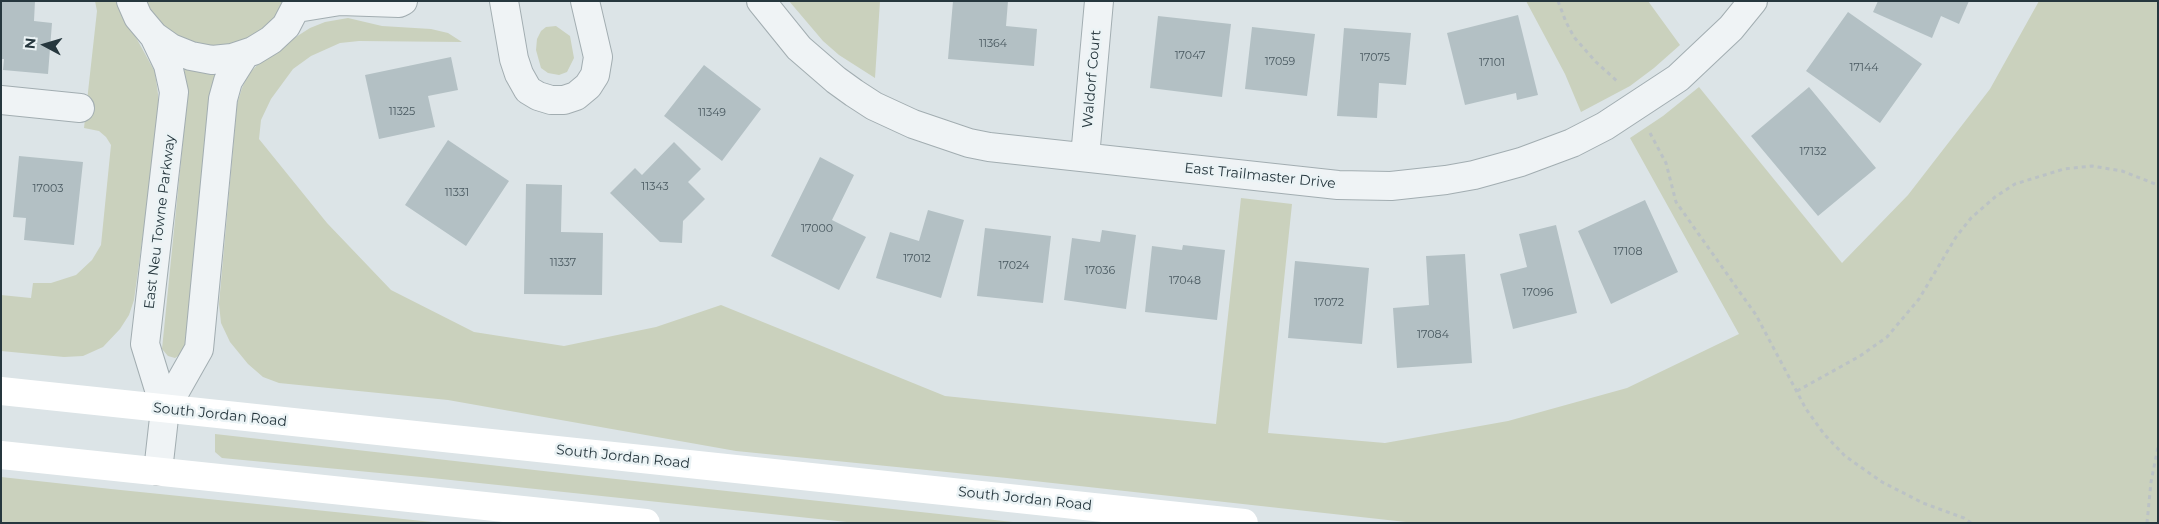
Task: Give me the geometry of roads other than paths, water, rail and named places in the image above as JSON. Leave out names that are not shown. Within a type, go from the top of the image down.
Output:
[{"type":"main road","name":"South Jordan Road","points":[[1,391],[1244,523]]},
{"type":"main road","points":[[1,455],[646,523]]},
{"type":"street","points":[[131,1],[138,17],[154,36],[171,48],[191,56],[212,60],[232,58],[245,54],[271,40],[286,26],[298,4],[340,2],[399,3],[404,1]]},
{"type":"street","points":[[504,1],[514,59],[519,74],[528,90],[538,96],[551,100],[564,100],[576,96],[588,86],[595,75],[598,57],[585,1]]},
{"type":"street","name":"East Trailmaster Drive","points":[[761,1],[794,43],[821,68],[854,93],[893,115],[933,132],[968,143],[989,147],[1338,184],[1390,186],[1474,175],[1521,162],[1572,143],[1634,108],[1678,78],[1732,28],[1753,1]]},
{"type":"street","name":"Waldorf Court","points":[[1085,157],[1099,1]]},
{"type":"street","name":"East Neu Towne Parkway","points":[[154,36],[168,65],[174,92],[146,344],[165,409],[158,471]]},
{"type":"street","name":"East Neu Towne Parkway","points":[[165,409],[199,349],[223,99],[228,81],[245,54]]},
{"type":"street","points":[[1,100],[80,108]]}]
